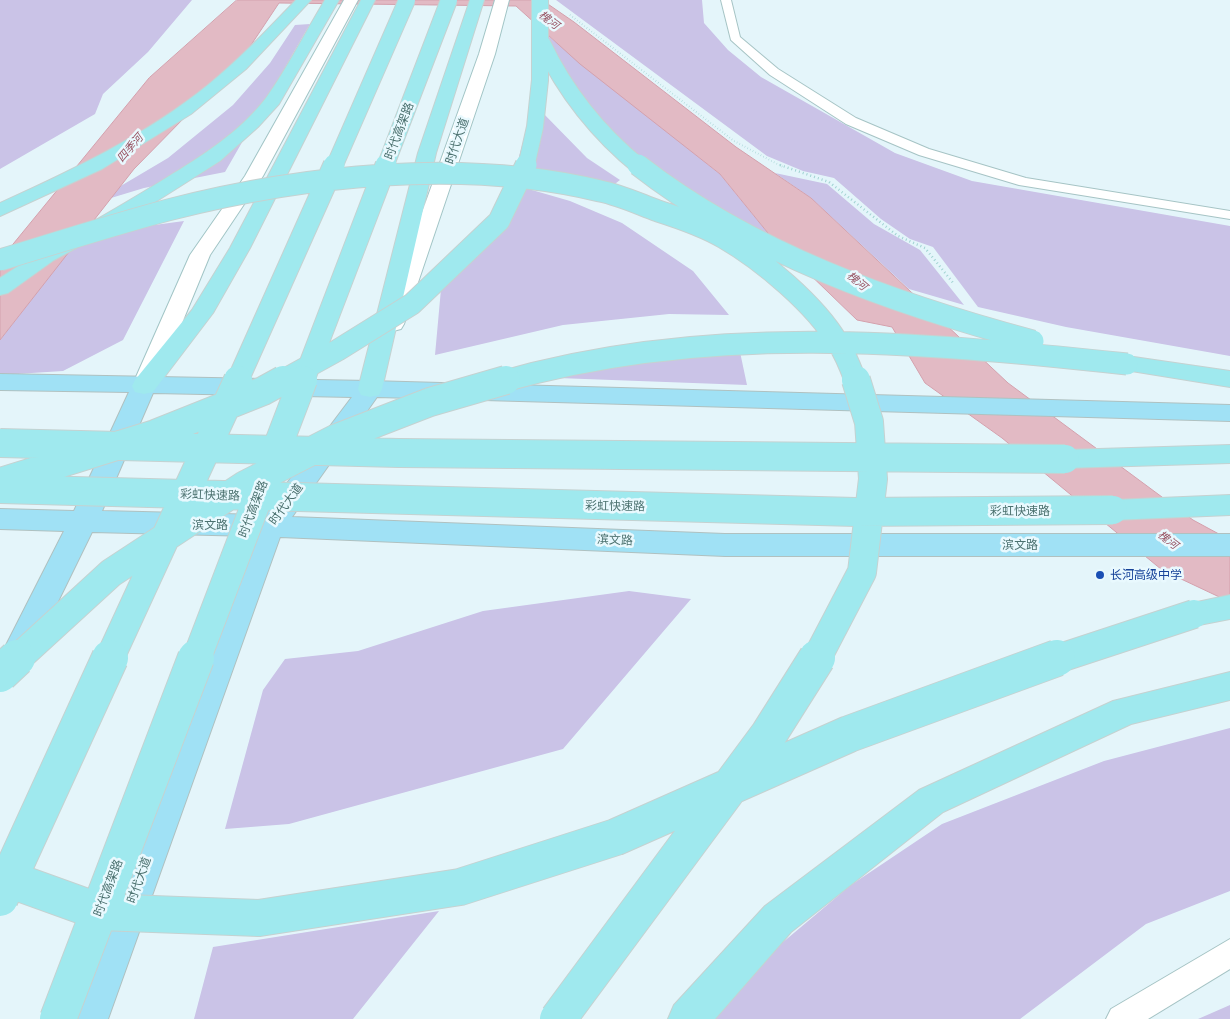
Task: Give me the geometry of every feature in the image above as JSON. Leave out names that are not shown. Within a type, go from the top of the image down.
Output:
[{"type":"highway","points":[[0,210],[74,178],[154,133],[187,110],[241,65],[304,0]]},
{"type":"highway","points":[[144,386],[202,313],[240,248],[368,0]]},
{"type":"highway","points":[[0,898],[282,282],[407,0]]},
{"type":"highway","name":"时代高架路","points":[[58,1019],[449,0]]},
{"type":"highway","points":[[370,389],[427,153],[477,0]]},
{"type":"highway","points":[[0,482],[156,434],[263,391],[338,350],[412,304],[499,221],[528,162],[535,127],[540,80],[538,36],[540,0]]},
{"type":"highway","points":[[0,288],[47,256],[115,220],[220,151],[252,123],[274,100],[343,2]]},
{"type":"highway","points":[[538,36],[568,91],[607,138],[661,183],[708,212],[804,262],[916,308],[1008,335],[1127,364]]},
{"type":"highway","points":[[0,260],[170,210],[252,192],[344,178],[434,174],[488,175],[542,180],[602,192],[668,214],[723,237],[773,272],[812,310],[838,342],[858,385],[869,422],[873,479],[862,572],[816,660],[769,734],[558,1019]]},
{"type":"highway","points":[[0,674],[111,573],[245,485],[337,438],[430,402],[522,376],[615,355],[702,344],[782,341],[883,343],[982,349],[1127,364],[1230,378]]},
{"type":"highway","points":[[0,443],[151,448],[623,457],[1065,459],[1230,454]]},
{"type":"highway","name":"彩虹快速路","points":[[0,489],[856,512],[1112,510],[1230,505]]},
{"type":"highway","points":[[0,876],[100,912],[259,918],[460,887],[616,837],[849,734],[1025,669],[1194,614],[1230,607]]},
{"type":"highway","points":[[688,1019],[778,919],[931,801],[1125,711],[1230,686]]},
{"type":"main road","points":[[0,688],[83,522],[200,255],[254,176],[343,2]]},
{"type":"main road","name":"时代大道","points":[[88,1019],[270,526],[370,389],[487,54],[501,4]]},
{"type":"main road","points":[[0,382],[370,389],[1230,413]]},
{"type":"main road","name":"滨文路","points":[[0,519],[270,526],[725,545],[1230,545]]},
{"type":"lane","points":[[726,0],[735,38],[774,72],[851,121],[924,152],[1024,182],[1230,215]]},
{"type":"lane","points":[[1121,1019],[1230,953]]},
{"type":"path","points":[[566,12],[734,141],[786,169],[829,182],[898,236],[925,248],[954,284]]},
{"type":"shaded area","points":[[0,0],[192,0],[148,52],[103,94],[95,114],[0,169]]},
{"type":"shaded area","points":[[556,0],[702,0],[704,23],[728,50],[761,77],[895,153],[972,181],[1230,226],[1230,356],[1066,327],[978,307],[933,247],[910,239],[881,219],[834,178],[803,171],[767,156]]},
{"type":"shaded area","points":[[310,24],[225,172],[144,188],[111,198],[119,187],[168,158],[233,105],[270,63],[295,25]]},
{"type":"shaded area","points":[[547,35],[720,174],[772,238],[743,225],[631,156],[572,88]]},
{"type":"shaded area","points":[[542,112],[587,158],[620,180],[607,190],[561,174],[517,164],[531,113]]},
{"type":"shaded area","points":[[775,173],[827,184],[874,224],[920,250],[964,305],[909,289],[811,198]]},
{"type":"shaded area","points":[[525,188],[570,201],[622,223],[693,271],[729,315],[669,314],[563,325],[435,355],[441,289]]},
{"type":"shaded area","points":[[184,221],[123,340],[63,371],[0,375],[0,340],[75,243],[125,229]]},
{"type":"shaded area","points":[[740,352],[747,385],[558,378],[660,358]]},
{"type":"shaded area","points":[[629,591],[691,599],[563,749],[289,824],[225,829],[263,690],[285,659],[358,651],[483,611]]},
{"type":"shaded area","points":[[1230,728],[1230,891],[1146,924],[1020,1019],[710,1019],[757,964],[851,885],[942,824],[1104,761]]},
{"type":"shaded area","points":[[439,911],[353,1019],[194,1019],[213,947]]},
{"type":"shaded area","points":[[1230,1005],[1230,1019],[1198,1019]]},
{"type":"water","points":[[237,0],[542,0],[574,22],[736,147],[811,198],[1008,383],[1193,520],[1230,540],[1230,602],[1162,570],[1002,438],[925,383],[892,327],[857,320],[772,238],[720,174],[580,64],[516,6],[279,3],[241,60],[134,169],[0,340],[0,260],[149,78]]},
{"type":"place","name":"长河高级中学","points":[[1100,575]]},
{"type":"water label","name":"槐河","points":[[549,20]]},
{"type":"water label","name":"四季河","points":[[130,148]]},
{"type":"water label","name":"槐河","points":[[857,281]]},
{"type":"water label","name":"槐河","points":[[1168,540]]}]
